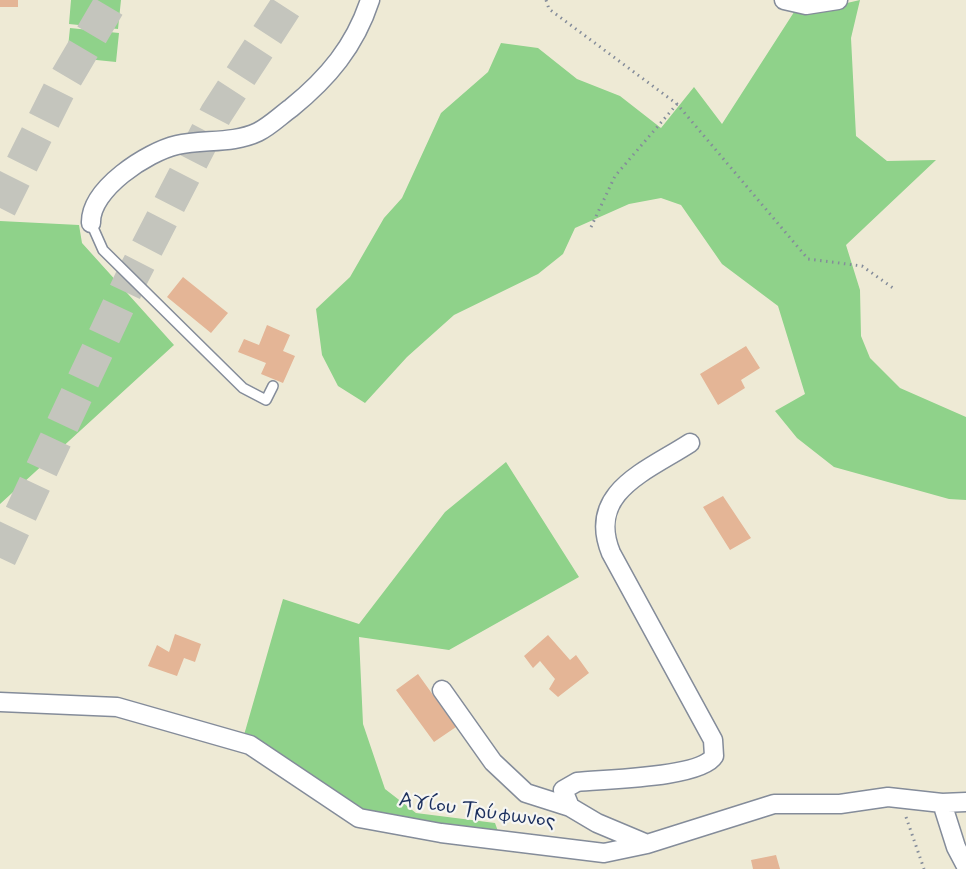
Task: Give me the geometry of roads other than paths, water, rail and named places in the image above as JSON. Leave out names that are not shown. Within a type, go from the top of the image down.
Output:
[{"type":"street","points":[[91,223],[92,211],[103,192],[150,156],[178,145],[250,135],[275,120],[309,93],[342,57],[359,29],[370,0]]},
{"type":"street","points":[[784,0],[807,5],[838,0]]},
{"type":"street","points":[[570,807],[563,790],[577,782],[688,770],[708,763],[714,756],[714,740],[611,553],[604,531],[605,513],[613,496],[690,443]]},
{"type":"street","points":[[442,690],[493,762],[526,793],[570,807],[597,823],[647,844]]},
{"type":"street","name":"Αγίου Τρύφωνος","points":[[0,702],[117,707],[250,745],[359,818],[441,832],[604,854],[647,844],[761,806],[840,804],[872,798],[900,797],[942,803],[966,802]]},
{"type":"street","points":[[942,803],[956,847],[966,866]]},
{"type":"lane","points":[[91,223],[103,250],[243,388],[266,400],[273,386]]},
{"type":"tunnel","points":[[0,208],[59,90],[112,0]]},
{"type":"tunnel","points":[[0,558],[131,279],[216,114],[290,0]]}]
